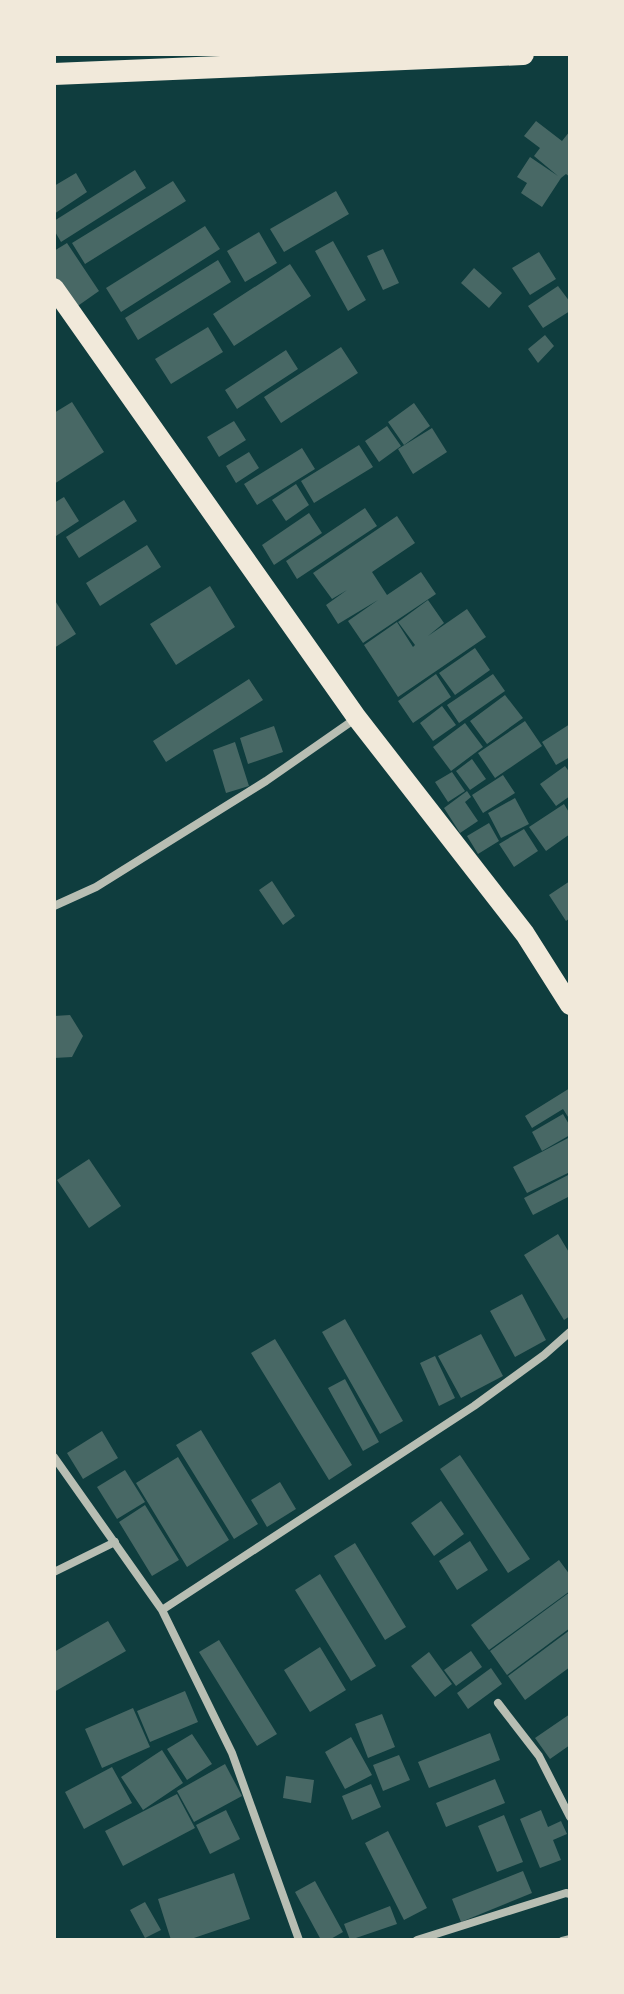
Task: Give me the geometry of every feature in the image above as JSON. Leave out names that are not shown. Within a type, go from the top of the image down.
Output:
[{"type":"highway","points":[[54,74],[523,54]]},
{"type":"main road","points":[[54,288],[357,718],[525,934],[570,1005]]},
{"type":"street","points":[[54,906],[96,887],[266,781],[357,718]]},
{"type":"street","points":[[162,1610],[474,1406],[570,1332]]},
{"type":"street","points":[[54,1457],[162,1610],[232,1753],[299,1940]]},
{"type":"street","points":[[54,1572],[115,1542]]},
{"type":"street","points":[[498,1703],[539,1756],[570,1817]]},
{"type":"street","points":[[417,1940],[570,1894]]},
{"type":"lane","points":[[562,1940],[570,1938]]},
{"type":"building","points":[[536,121],[562,141],[570,131],[570,177],[566,174],[561,178],[542,207],[521,193],[527,183],[517,177],[530,157],[558,176],[534,156],[540,148],[524,136]]},
{"type":"building","points":[[135,170],[146,188],[61,242],[54,230],[54,221]]},
{"type":"building","points":[[76,173],[87,192],[54,214],[54,186]]},
{"type":"building","points":[[173,181],[186,201],[85,264],[72,243]]},
{"type":"building","points":[[336,191],[349,214],[284,252],[270,229]]},
{"type":"building","points":[[205,226],[220,249],[121,312],[106,288]]},
{"type":"building","points":[[259,232],[277,263],[245,282],[227,251]]},
{"type":"building","points":[[333,241],[366,300],[348,311],[315,251]]},
{"type":"building","points":[[67,243],[99,291],[72,310],[54,282],[54,251]]},
{"type":"building","points":[[383,249],[399,283],[383,290],[367,256]]},
{"type":"building","points":[[539,252],[556,279],[530,295],[512,268]]},
{"type":"building","points":[[218,260],[231,282],[138,340],[125,318]]},
{"type":"building","points":[[290,264],[311,296],[234,346],[213,314]]},
{"type":"building","points":[[474,268],[502,293],[489,308],[461,283]]},
{"type":"building","points":[[558,286],[570,302],[570,311],[543,328],[528,306]]},
{"type":"building","points":[[208,327],[223,352],[171,384],[155,359]]},
{"type":"building","points":[[545,335],[554,346],[538,363],[528,349]]},
{"type":"building","points":[[341,347],[358,373],[281,423],[264,397]]},
{"type":"building","points":[[286,350],[298,369],[237,409],[225,390]]},
{"type":"building","points":[[72,402],[104,452],[54,484],[54,413]]},
{"type":"building","points":[[414,403],[430,426],[404,445],[388,422]]},
{"type":"building","points":[[234,421],[246,440],[219,457],[207,437]]},
{"type":"building","points":[[387,426],[401,446],[379,462],[365,441]]},
{"type":"building","points":[[432,428],[447,452],[413,474],[398,449]]},
{"type":"building","points":[[359,445],[373,467],[314,503],[301,481]]},
{"type":"building","points":[[302,448],[315,469],[257,505],[244,484]]},
{"type":"building","points":[[249,452],[259,468],[236,483],[226,466]]},
{"type":"building","points":[[296,484],[309,505],[286,521],[272,500]]},
{"type":"building","points":[[64,497],[79,521],[56,536],[54,503]]},
{"type":"building","points":[[124,500],[137,521],[79,558],[66,537]]},
{"type":"building","points":[[365,508],[377,526],[297,579],[286,561]]},
{"type":"building","points":[[309,513],[322,533],[274,565],[262,545]]},
{"type":"building","points":[[397,516],[415,543],[372,572],[387,595],[421,572],[436,594],[363,643],[348,621],[378,600],[338,624],[326,605],[347,590],[332,599],[313,573]]},
{"type":"building","points":[[147,545],[161,567],[100,606],[86,583]]},
{"type":"building","points":[[210,586],[235,627],[176,665],[150,624]]},
{"type":"building","points":[[54,599],[76,634],[54,648]]},
{"type":"building","points":[[428,600],[444,623],[428,636],[467,609],[486,637],[398,697],[364,645],[397,622],[413,647],[415,645],[398,622]]},
{"type":"building","points":[[475,648],[490,670],[455,695],[439,673]]},
{"type":"building","points":[[436,674],[451,697],[413,723],[398,701]]},
{"type":"building","points":[[493,674],[505,691],[459,723],[447,705]]},
{"type":"building","points":[[249,679],[263,700],[166,762],[153,741]]},
{"type":"building","points":[[505,695],[523,718],[487,744],[470,721]]},
{"type":"building","points":[[442,706],[456,725],[433,741],[420,723]]},
{"type":"building","points":[[525,721],[542,746],[495,778],[478,753]]},
{"type":"building","points":[[465,723],[483,747],[451,771],[433,747]]},
{"type":"building","points":[[570,724],[570,757],[556,765],[542,742]]},
{"type":"building","points":[[274,726],[283,752],[248,764],[240,738]]},
{"type":"building","points":[[235,742],[249,786],[226,793],[213,750]]},
{"type":"building","points":[[472,759],[486,779],[470,790],[456,771]]},
{"type":"building","points":[[565,766],[570,773],[570,796],[556,806],[540,784]]},
{"type":"building","points":[[452,772],[465,791],[448,802],[435,782]]},
{"type":"building","points":[[503,775],[515,793],[483,813],[472,795]]},
{"type":"building","points":[[467,791],[471,797],[465,802],[478,821],[460,833],[444,808]]},
{"type":"building","points":[[515,798],[529,824],[501,838],[488,813]]},
{"type":"building","points":[[564,804],[570,814],[570,834],[546,851],[529,827]]},
{"type":"building","points":[[489,823],[499,841],[478,854],[467,836]]},
{"type":"building","points":[[524,829],[538,851],[514,867],[499,844]]},
{"type":"building","points":[[272,881],[295,916],[283,925],[259,890]]},
{"type":"building","points":[[570,881],[570,918],[566,921],[549,895]]},
{"type":"building","points":[[70,1015],[83,1036],[72,1057],[54,1058],[54,1016]]},
{"type":"building","points":[[570,1088],[570,1120],[563,1109],[532,1128],[525,1116]]},
{"type":"building","points":[[563,1114],[570,1126],[570,1135],[542,1151],[532,1132]]},
{"type":"building","points":[[570,1137],[570,1172],[527,1193],[513,1167]]},
{"type":"building","points":[[89,1159],[121,1206],[89,1228],[57,1180]]},
{"type":"building","points":[[570,1174],[570,1196],[533,1215],[524,1198]]},
{"type":"building","points":[[558,1234],[570,1254],[570,1316],[564,1320],[524,1255]]},
{"type":"building","points":[[522,1294],[546,1340],[515,1357],[490,1311]]},
{"type":"building","points":[[345,1319],[403,1421],[380,1434],[322,1332]]},
{"type":"building","points":[[481,1334],[503,1376],[461,1398],[438,1356]]},
{"type":"building","points":[[275,1339],[352,1465],[329,1480],[251,1353]]},
{"type":"building","points":[[435,1356],[455,1398],[439,1406],[420,1363]]},
{"type":"building","points":[[345,1379],[379,1442],[363,1451],[328,1388]]},
{"type":"building","points":[[201,1430],[258,1524],[234,1539],[176,1445]]},
{"type":"building","points":[[102,1431],[118,1458],[83,1479],[67,1453]]},
{"type":"building","points":[[460,1455],[530,1559],[508,1573],[440,1469]]},
{"type":"building","points":[[178,1457],[229,1540],[187,1567],[136,1483]]},
{"type":"building","points":[[125,1470],[145,1502],[117,1519],[97,1487]]},
{"type":"building","points":[[280,1482],[296,1509],[267,1527],[251,1500]]},
{"type":"building","points":[[441,1501],[464,1534],[434,1556],[411,1523]]},
{"type":"building","points":[[145,1505],[179,1560],[152,1576],[119,1522]]},
{"type":"building","points":[[470,1541],[488,1570],[457,1590],[439,1561]]},
{"type":"building","points":[[355,1543],[406,1627],[385,1640],[334,1556]]},
{"type":"building","points":[[559,1560],[570,1575],[570,1591],[489,1650],[471,1625]]},
{"type":"building","points":[[320,1574],[376,1666],[351,1681],[295,1590]]},
{"type":"building","points":[[570,1592],[570,1628],[507,1675],[490,1651]]},
{"type":"building","points":[[108,1621],[126,1651],[54,1692],[54,1652]]},
{"type":"building","points":[[570,1630],[570,1667],[525,1700],[508,1676]]},
{"type":"building","points":[[219,1640],[277,1734],[257,1746],[199,1652]]},
{"type":"building","points":[[320,1647],[346,1690],[310,1712],[284,1670]]},
{"type":"building","points":[[471,1651],[482,1667],[456,1686],[444,1670]]},
{"type":"building","points":[[429,1652],[452,1684],[435,1697],[411,1666]]},
{"type":"building","points":[[491,1668],[502,1684],[468,1709],[457,1693]]},
{"type":"building","points":[[185,1691],[198,1722],[150,1742],[137,1711]]},
{"type":"building","points":[[133,1708],[150,1747],[102,1768],[85,1729]]},
{"type":"building","points":[[382,1714],[395,1747],[368,1758],[355,1724]]},
{"type":"building","points":[[570,1714],[570,1745],[550,1759],[535,1738]]},
{"type":"building","points":[[490,1733],[500,1760],[429,1788],[418,1762]]},
{"type":"building","points":[[192,1734],[212,1764],[187,1780],[167,1749]]},
{"type":"building","points":[[351,1737],[372,1775],[345,1789],[325,1752]]},
{"type":"building","points":[[162,1750],[183,1783],[143,1810],[121,1777]]},
{"type":"building","points":[[399,1755],[410,1780],[383,1791],[373,1765]]},
{"type":"building","points":[[225,1764],[242,1796],[194,1822],[177,1791]]},
{"type":"building","points":[[112,1767],[132,1803],[84,1829],[65,1792]]},
{"type":"building","points":[[286,1776],[314,1780],[311,1803],[283,1798]]},
{"type":"building","points":[[495,1779],[505,1803],[446,1827],[436,1803]]},
{"type":"building","points":[[371,1784],[381,1807],[352,1820],[342,1796]]},
{"type":"building","points":[[177,1794],[195,1828],[123,1866],[105,1831]]},
{"type":"building","points":[[226,1810],[240,1839],[210,1854],[196,1825]]},
{"type":"building","points":[[541,1810],[548,1827],[561,1821],[567,1834],[553,1840],[561,1860],[540,1868],[520,1819]]},
{"type":"building","points":[[504,1815],[523,1862],[497,1872],[478,1826]]},
{"type":"building","points":[[388,1831],[427,1908],[404,1920],[365,1843]]},
{"type":"building","points":[[523,1871],[532,1893],[461,1922],[452,1899]]},
{"type":"building","points":[[234,1873],[250,1919],[188,1940],[171,1940],[158,1899]]},
{"type":"building","points":[[315,1881],[343,1932],[329,1940],[321,1940],[295,1892]]},
{"type":"building","points":[[145,1902],[161,1930],[145,1938],[130,1910]]},
{"type":"building","points":[[390,1906],[397,1924],[350,1940],[344,1924]]}]
